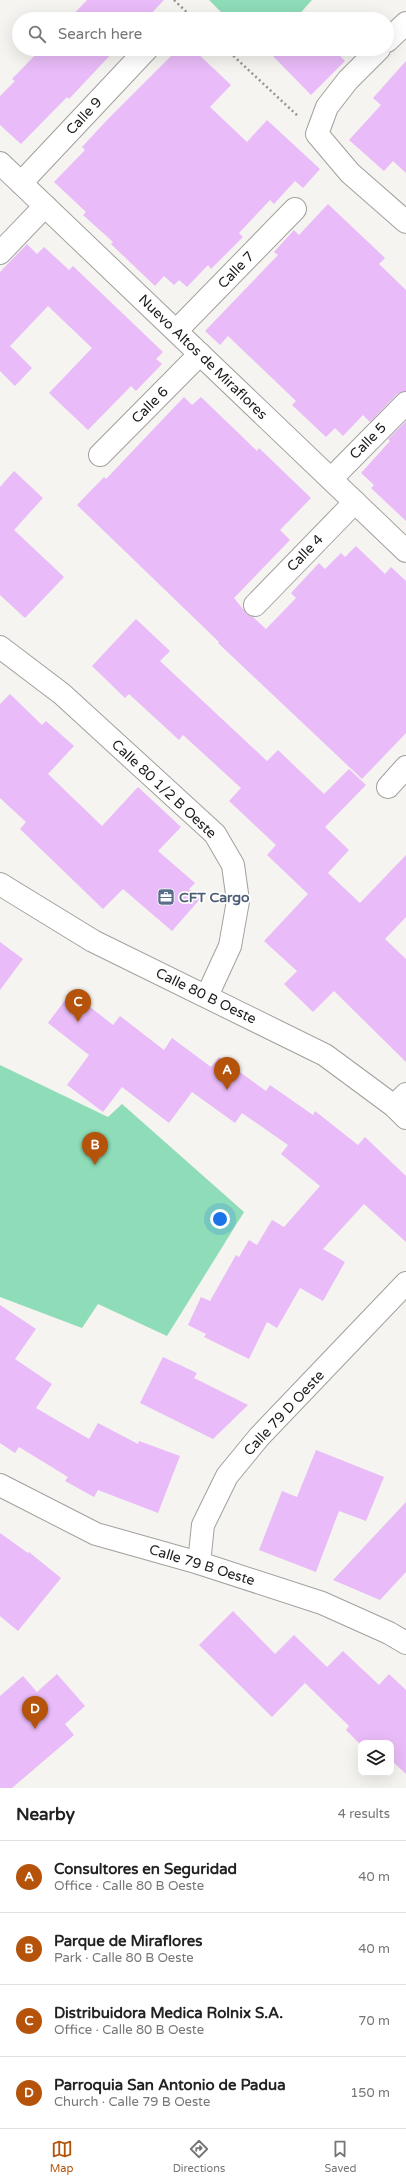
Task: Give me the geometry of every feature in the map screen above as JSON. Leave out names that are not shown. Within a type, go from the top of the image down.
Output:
[{"type":"street","points":[[394,34],[406,23]]},
{"type":"street","name":"Calle 9","points":[[21,183],[140,56]]},
{"type":"street","points":[[372,56],[348,80],[327,107],[316,134],[350,173],[406,222]]},
{"type":"street","name":"Nuevo Altos de Miraflores","points":[[0,163],[406,551]]},
{"type":"street","points":[[0,253],[45,206]]},
{"type":"street","name":"Calle 7","points":[[176,331],[295,209]]},
{"type":"street","name":"Calle 6","points":[[100,455],[200,354]]},
{"type":"street","name":"Calle 5","points":[[331,479],[406,403]]},
{"type":"street","name":"Calle 4","points":[[255,605],[355,502]]},
{"type":"street","name":"Calle 80 1/2 B Oeste","points":[[0,648],[62,694],[215,834],[233,865],[238,901],[230,946],[207,996]]},
{"type":"street","points":[[388,787],[406,767]]},
{"type":"street","name":"Calle 80 B Oeste","points":[[0,884],[93,941],[207,996],[325,1056],[402,1106]]},
{"type":"street","name":"Calle 79 D Oeste","points":[[199,1563],[203,1525],[227,1476],[259,1437],[406,1284]]},
{"type":"street","name":"Calle 79 B Oeste","points":[[0,1485],[96,1534],[199,1563],[322,1603],[389,1633],[406,1643]]},
{"type":"path","points":[[174,0],[187,12]]},
{"type":"path","points":[[233,56],[316,134]]},
{"type":"green space","points":[[209,0],[312,0],[301,12],[221,12]]},
{"type":"green space","points":[[0,1065],[108,1117],[122,1104],[244,1212],[167,1336],[98,1304],[82,1328],[0,1297]]},
{"type":"building","points":[[87,0],[164,0],[153,12],[76,12]]},
{"type":"building","points":[[34,56],[109,56],[69,99],[67,97],[21,144],[0,125],[0,96],[15,81],[12,79]]},
{"type":"building","points":[[171,56],[200,56],[231,85],[210,107],[247,142],[267,120],[320,169],[303,188],[295,181],[274,204],[270,200],[239,233],[243,237],[211,269],[208,265],[187,287],[179,280],[174,285],[164,276],[155,286],[111,244],[113,242],[83,215],[86,212],[54,182],[85,150],[82,147]]},
{"type":"building","points":[[273,56],[340,56],[345,61],[311,95]]},
{"type":"building","points":[[406,61],[406,173],[393,161],[384,171],[349,140],[381,105],[373,98]]},
{"type":"building","points":[[328,204],[385,258],[379,264],[406,290],[406,391],[397,394],[370,422],[363,415],[343,436],[335,428],[326,437],[292,405],[296,401],[228,336],[220,345],[205,331],[278,255],[274,252],[294,230],[299,235]]},
{"type":"building","points":[[27,244],[37,254],[44,247],[69,270],[73,266],[163,352],[156,359],[162,364],[136,391],[131,386],[88,430],[49,393],[92,348],[48,306],[10,346],[32,368],[15,386],[0,371],[0,272]]},
{"type":"building","points":[[184,397],[192,405],[201,397],[257,451],[259,448],[311,498],[280,530],[290,540],[234,598],[247,614],[253,617],[266,629],[296,598],[291,593],[319,563],[325,569],[341,553],[345,557],[356,546],[385,574],[391,567],[406,581],[406,733],[362,779],[218,643],[219,642],[77,505],[104,477],[106,479]]},
{"type":"building","points":[[406,421],[406,521],[371,488],[374,485],[361,473],[390,441],[388,439]]},
{"type":"building","points":[[14,471],[43,498],[14,530],[64,577],[25,618],[0,595],[0,487]]},
{"type":"building","points":[[136,619],[170,651],[160,661],[267,761],[278,750],[324,794],[349,769],[366,785],[325,827],[349,850],[328,873],[360,903],[406,855],[406,917],[385,939],[406,959],[406,1062],[334,991],[313,1012],[284,984],[297,971],[264,941],[308,894],[267,855],[276,845],[229,801],[241,788],[183,735],[179,740],[129,694],[125,698],[92,666]]},
{"type":"building","points":[[10,694],[42,725],[46,721],[74,746],[48,774],[102,826],[138,787],[181,827],[158,851],[195,883],[189,889],[200,899],[172,931],[123,889],[103,909],[20,829],[26,822],[0,798],[0,704]]},
{"type":"building","points":[[0,942],[23,959],[0,990]]},
{"type":"building","points":[[71,992],[113,1025],[120,1016],[164,1050],[172,1038],[211,1067],[219,1057],[266,1091],[270,1085],[313,1115],[315,1111],[358,1145],[365,1137],[406,1176],[406,1242],[364,1204],[323,1249],[345,1262],[323,1301],[300,1288],[277,1328],[267,1322],[249,1359],[204,1337],[206,1334],[188,1325],[201,1297],[210,1301],[236,1255],[239,1257],[249,1240],[257,1245],[272,1220],[284,1227],[320,1186],[281,1154],[288,1145],[242,1113],[235,1123],[192,1092],[169,1123],[122,1087],[103,1112],[67,1085],[89,1055],[48,1023]]},
{"type":"building","points":[[0,1305],[36,1329],[15,1359],[52,1384],[36,1408],[89,1439],[98,1423],[138,1444],[139,1441],[180,1456],[158,1513],[98,1490],[94,1497],[65,1481],[68,1477],[19,1447],[15,1453],[0,1443]]},
{"type":"building","points":[[163,1357],[197,1373],[194,1378],[248,1405],[213,1439],[140,1403]]},
{"type":"building","points":[[316,1450],[384,1477],[366,1521],[339,1511],[316,1572],[259,1550],[282,1491],[297,1497]]},
{"type":"building","points":[[406,1502],[406,1572],[380,1600],[333,1580]]},
{"type":"building","points":[[0,1533],[28,1553],[29,1552],[61,1578],[18,1631],[0,1616]]},
{"type":"building","points":[[233,1611],[275,1654],[294,1635],[327,1667],[343,1651],[379,1685],[389,1674],[406,1690],[406,1774],[394,1763],[394,1740],[358,1740],[358,1742],[346,1730],[349,1726],[305,1683],[272,1717],[199,1645]]},
{"type":"building","points":[[57,1674],[85,1706],[65,1724],[74,1735],[12,1788],[0,1788],[0,1696],[23,1676],[37,1692]]},
{"type":"place","name":"CFT Cargo","points":[[166,897]]},
{"type":"place","name":"Distribuidora Medica Rolnix S.A.","points":[[78,1022]]},
{"type":"place","name":"Consultores en Seguridad","points":[[227,1090]]},
{"type":"place","name":"Parque de Miraflores","points":[[95,1165]]},
{"type":"place","name":"Parroquia San Antonio de Padua","points":[[35,1729]]}]
